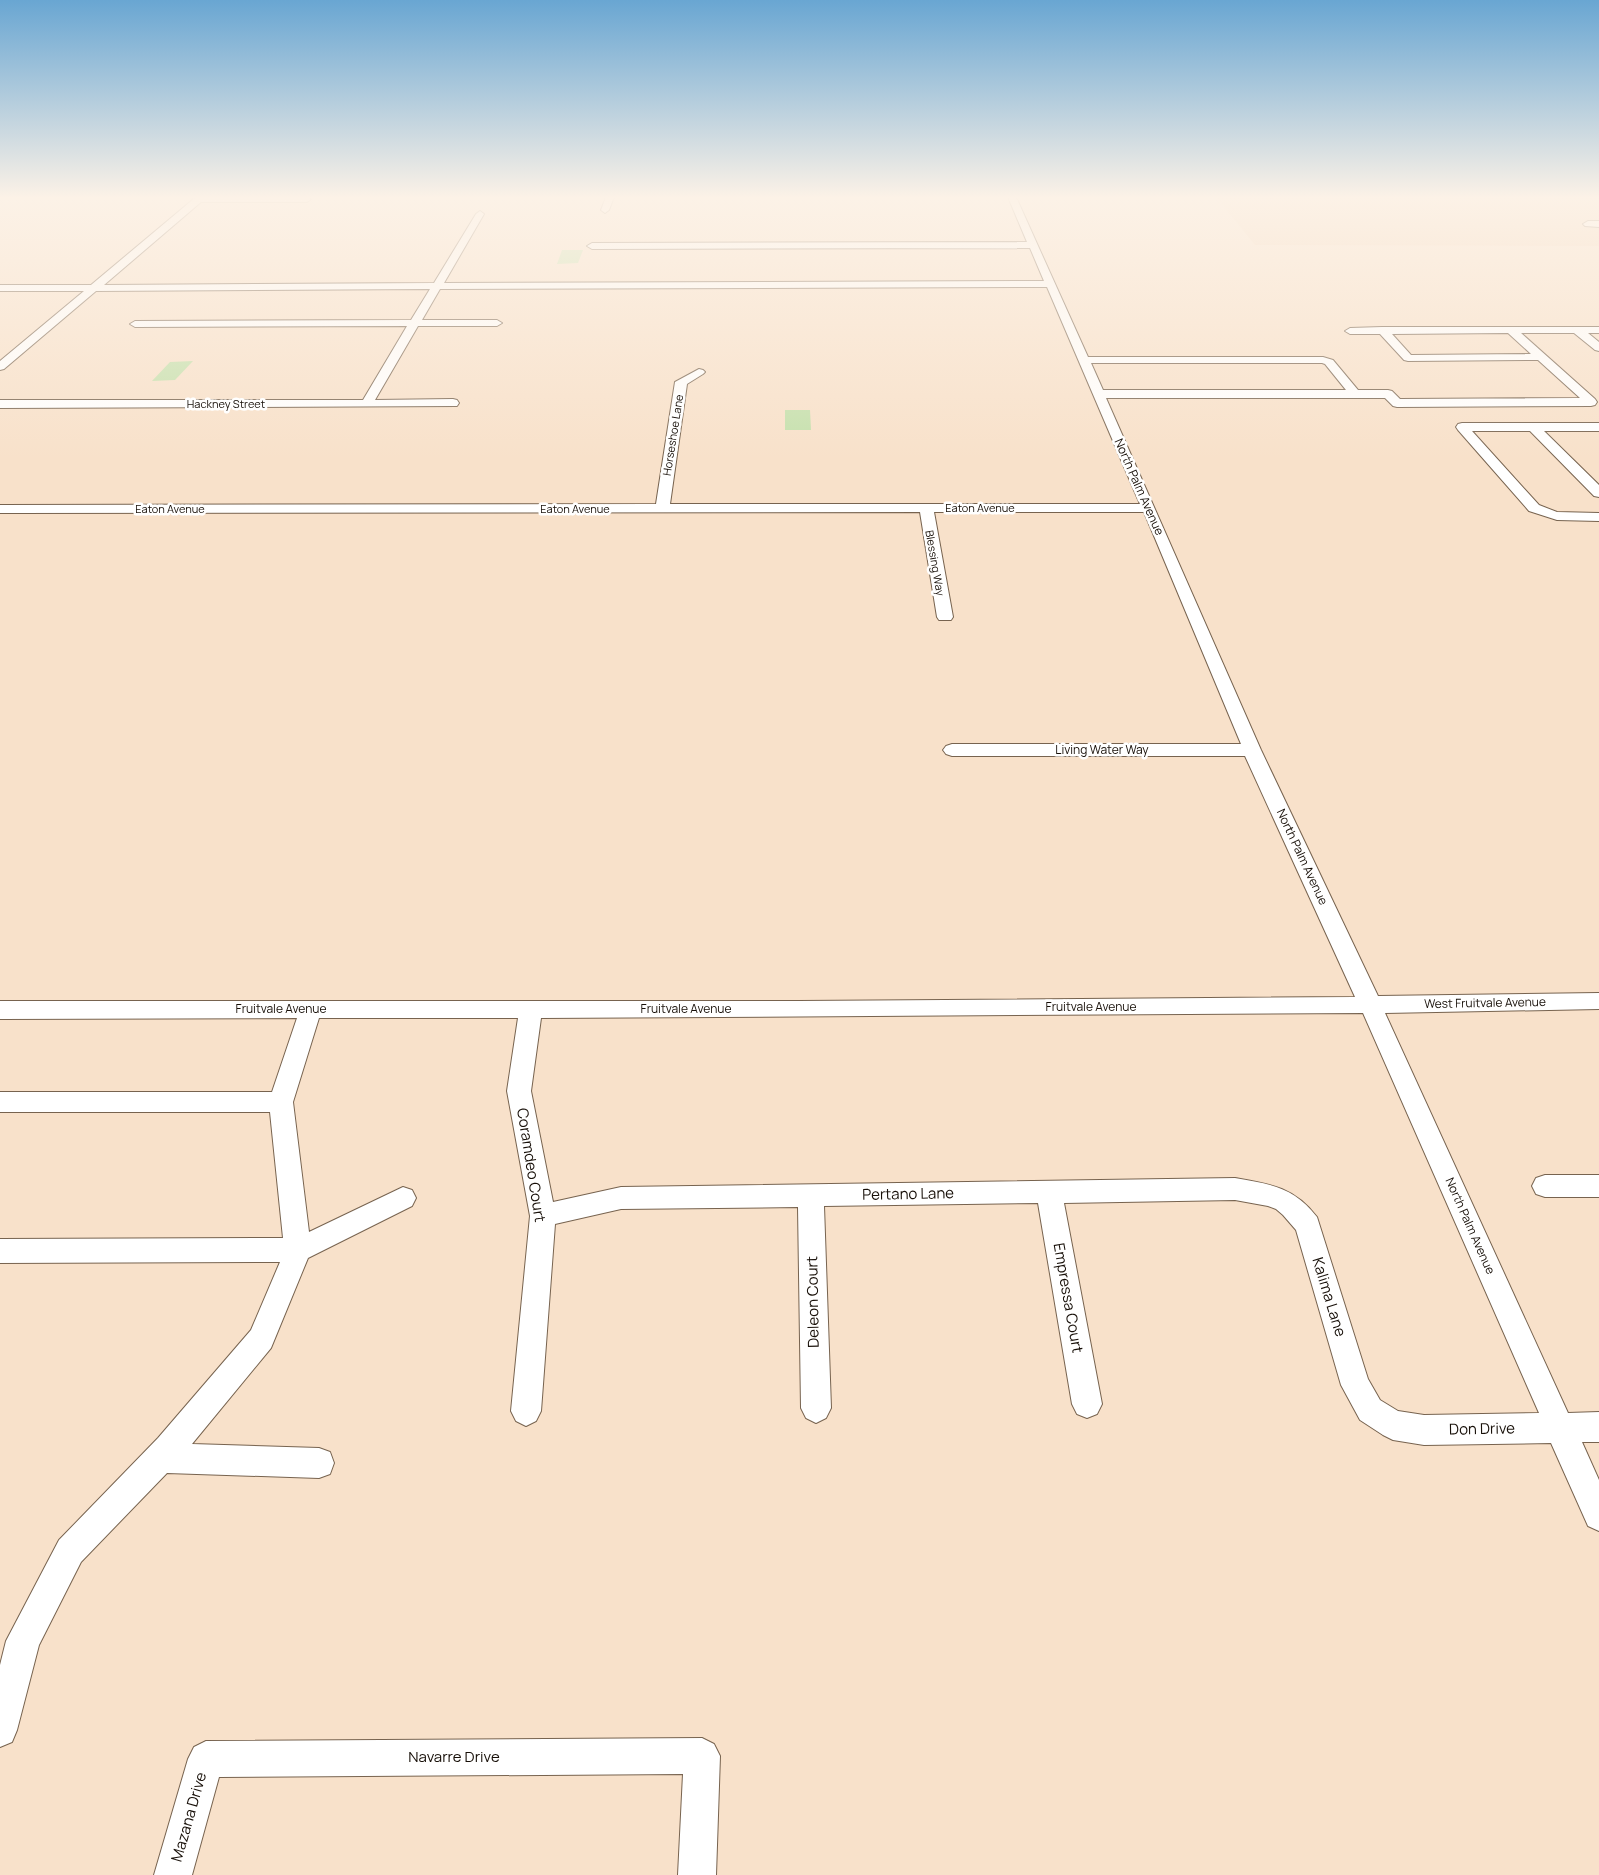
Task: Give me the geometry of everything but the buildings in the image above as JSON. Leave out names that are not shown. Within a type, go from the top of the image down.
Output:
[{"type":"street","points":[[0,367],[97,284]]},
{"type":"street","points":[[0,288],[896,284]]},
{"type":"street","name":"North Palm Avenue","points":[[1049,284],[1083,360],[1097,385],[1252,750],[1371,1006],[1599,1515]]},
{"type":"street","points":[[366,403],[437,286]]},
{"type":"street","points":[[135,324],[497,323]]},
{"type":"street","points":[[1350,330],[1599,330]]},
{"type":"street","points":[[1382,330],[1408,358],[1540,357]]},
{"type":"street","points":[[1097,385],[1204,394],[1388,394],[1396,403],[1592,402],[1511,330]]},
{"type":"street","points":[[1577,330],[1599,348]]},
{"type":"street","points":[[1083,360],[1279,360],[1329,362],[1355,394]]},
{"type":"street","points":[[1184,360],[1204,394]]},
{"type":"street","points":[[1232,360],[1255,394]]},
{"type":"street","points":[[1279,360],[1304,394]]},
{"type":"street","name":"Horseshoe Lane","points":[[662,509],[681,382],[699,372]]},
{"type":"street","name":"Hackney Street","points":[[0,404],[453,403]]},
{"type":"street","points":[[1432,403],[1445,417],[1462,427],[1534,508],[1544,514],[1564,517],[1599,517]]},
{"type":"street","points":[[1462,427],[1599,427]]},
{"type":"street","points":[[1533,427],[1599,493]]},
{"type":"street","name":"Blessing Way","points":[[926,508],[945,617]]},
{"type":"street","name":"Eaton Avenue","points":[[0,509],[1149,508]]},
{"type":"street","name":"Living Water Way","points":[[952,750],[1252,750]]},
{"type":"street","name":"West Fruitvale Avenue","points":[[1371,1006],[1599,1001]]},
{"type":"street","name":"Fruitvale Avenue","points":[[0,1010],[531,1010],[1371,1006]]},
{"type":"street","points":[[0,1730],[23,1641],[70,1551],[161,1458],[261,1339],[298,1250],[281,1102],[311,1009]]},
{"type":"street","name":"Coramdeo Court","points":[[526,1411],[542,1216],[519,1091],[531,1010]]},
{"type":"street","points":[[0,1102],[281,1102]]},
{"type":"street","points":[[1545,1186],[1599,1186]]},
{"type":"street","name":"Pertano Lane","points":[[542,1216],[621,1198],[1235,1189],[1275,1196]]},
{"type":"street","name":"Empressa Court","points":[[1049,1192],[1087,1404]]},
{"type":"street","name":"Deleon Court","points":[[811,1196],[816,1408]]},
{"type":"street","name":"Kalima Lane","points":[[1275,1196],[1297,1209],[1308,1225],[1355,1385],[1370,1410]]},
{"type":"street","points":[[0,1251],[298,1250],[403,1198]]},
{"type":"street","name":"Don Drive","points":[[1370,1410],[1393,1425],[1424,1430],[1599,1427]]},
{"type":"street","points":[[161,1458],[319,1463]]},
{"type":"street","name":"Navarre Drive","points":[[206,1759],[702,1756],[697,1875]]},
{"type":"street","name":"Mazana Drive","points":[[173,1875],[206,1759]]},
{"type":"green space","points":[[193,361],[175,380],[152,381],[170,362]]},
{"type":"green space","points":[[785,410],[810,410],[811,430],[785,430]]}]
